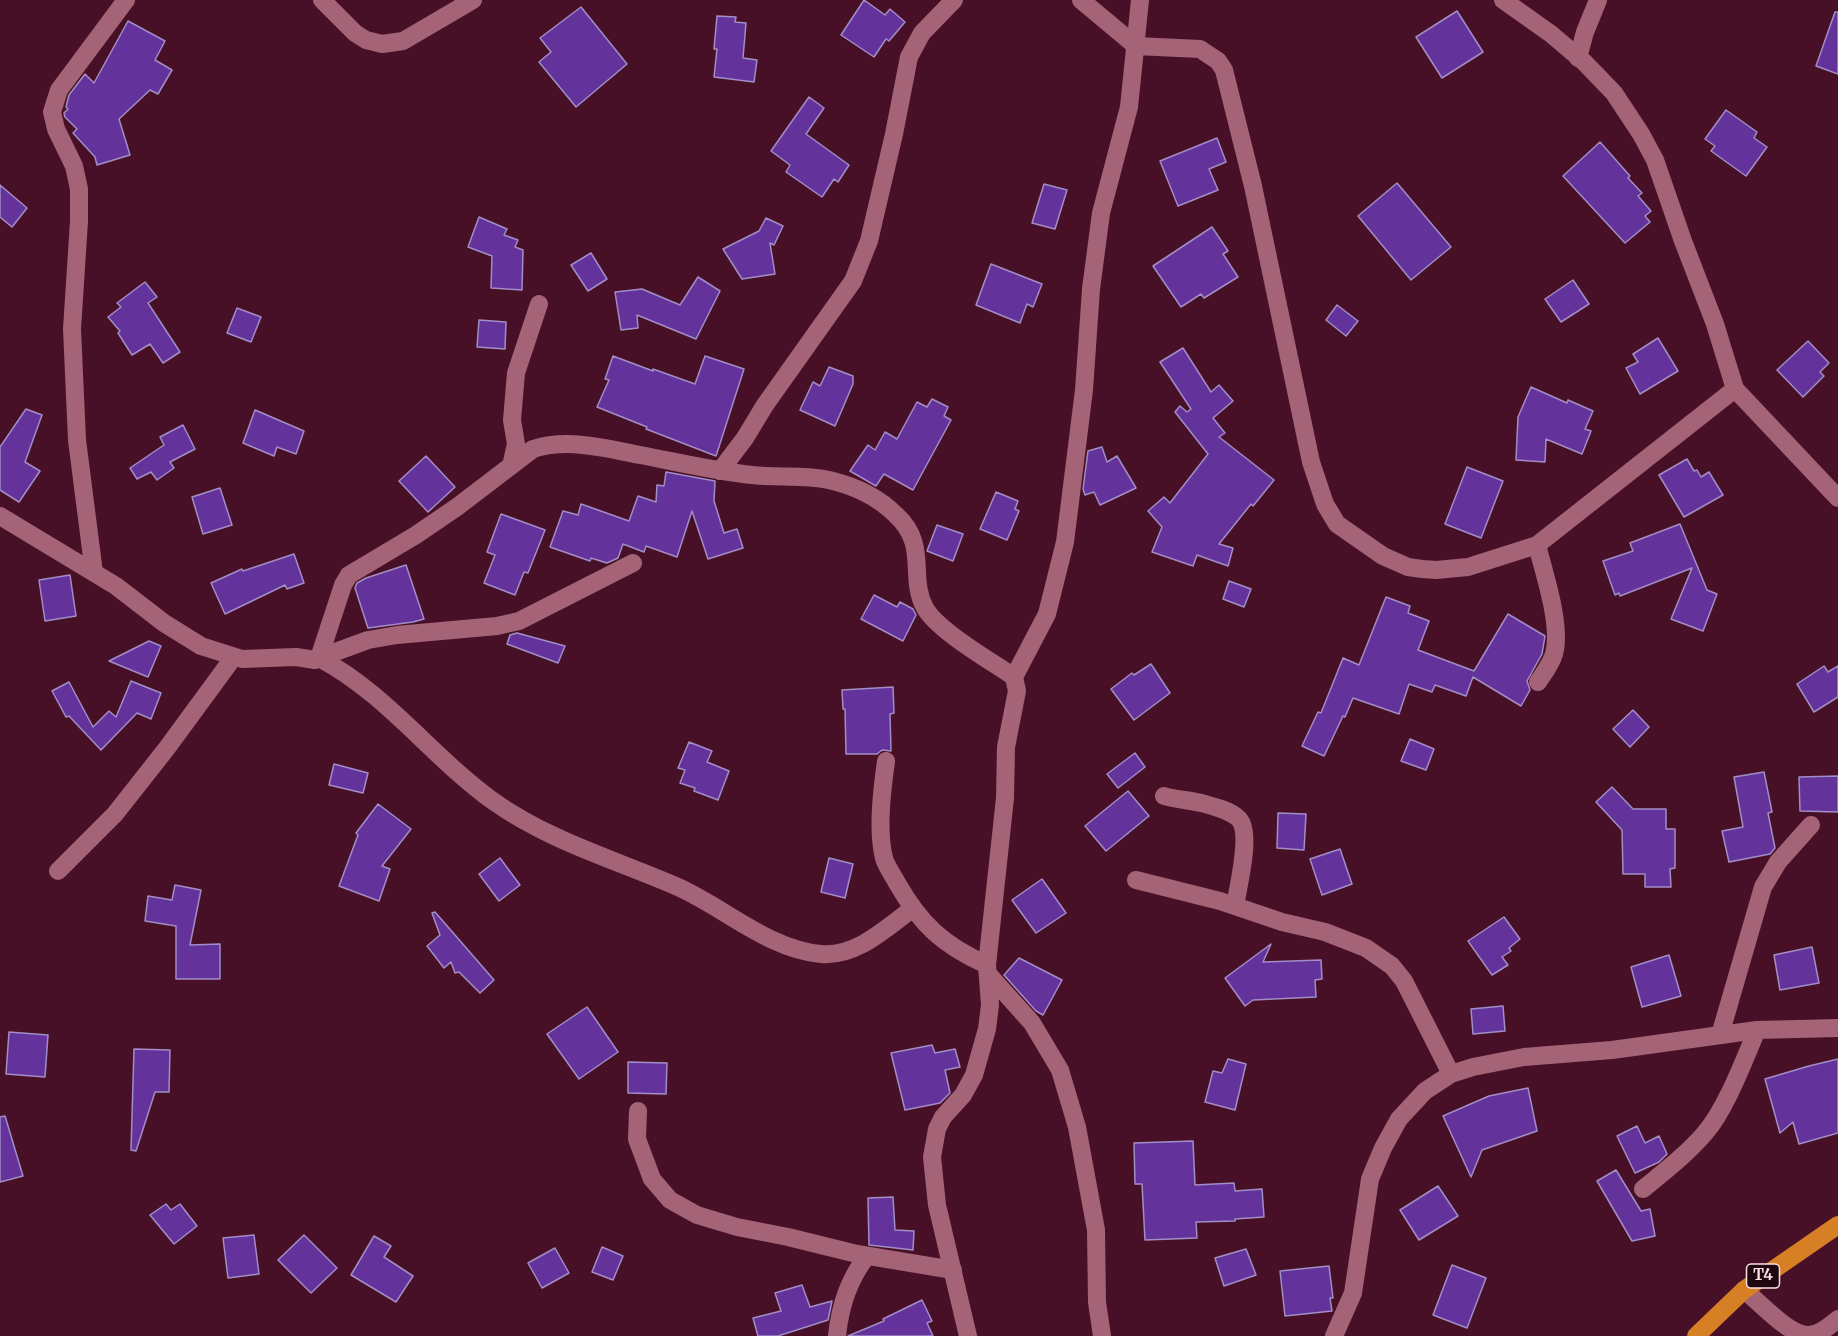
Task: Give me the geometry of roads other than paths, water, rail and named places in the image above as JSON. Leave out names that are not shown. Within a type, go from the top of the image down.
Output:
[{"type":"highway","name":"T4","points":[[1696,1336],[1744,1290],[1838,1226]]},
{"type":"street","points":[[94,573],[77,440],[73,341],[79,189],[74,166],[53,121],[52,106],[59,90],[126,0]]},
{"type":"street","points":[[322,0],[355,33],[366,40],[382,44],[403,41],[473,0]]},
{"type":"street","points":[[720,471],[745,438],[765,405],[858,271],[869,241],[909,57],[922,33],[954,0]]},
{"type":"street","points":[[1082,0],[1136,46],[1200,49],[1218,60],[1224,70],[1258,209],[1311,462],[1325,504],[1338,524],[1383,556],[1408,567],[1436,570],[1468,567],[1537,545],[1736,389]]},
{"type":"street","points":[[968,1336],[937,1205],[932,1157],[937,1129],[943,1117],[963,1095],[974,1075],[987,1029],[990,1005],[988,970],[1005,810],[1006,747],[1017,691],[1014,677],[1047,614],[1065,542],[1084,390],[1091,289],[1101,213],[1129,107],[1140,0]]},
{"type":"street","points":[[1503,0],[1551,34],[1614,93],[1641,134],[1654,160],[1715,324],[1736,389],[1838,498]]},
{"type":"street","points":[[1578,58],[1585,32],[1598,0]]},
{"type":"street","points":[[511,466],[516,444],[512,420],[516,373],[538,304]]},
{"type":"street","points":[[318,658],[343,585],[349,575],[416,535],[533,449],[548,444],[567,443],[597,446],[720,471],[832,480],[878,499],[899,517],[914,540],[919,590],[925,609],[941,627],[1014,677]]},
{"type":"street","points":[[0,516],[116,586],[164,623],[201,646],[233,658],[296,657],[315,660],[368,640],[387,636],[444,629],[497,626],[519,621],[633,562]]},
{"type":"street","points":[[1537,545],[1555,622],[1556,647],[1550,664],[1538,682]]},
{"type":"street","points":[[58,871],[115,814],[178,734],[233,658]]},
{"type":"street","points":[[318,658],[356,680],[428,747],[492,801],[513,814],[553,837],[680,888],[749,928],[790,947],[821,954],[847,952],[877,935],[912,909]]},
{"type":"street","points":[[886,761],[880,813],[884,859],[912,909],[944,942],[988,970],[1032,1023],[1060,1070],[1077,1127],[1096,1230],[1096,1302],[1102,1336]]},
{"type":"street","points":[[1164,796],[1203,803],[1232,813],[1241,821],[1246,833],[1245,848],[1235,906]]},
{"type":"street","points":[[1720,1035],[1763,887],[1778,862],[1811,825]]},
{"type":"street","points":[[1136,880],[1235,906],[1366,948],[1392,966],[1404,981],[1451,1074]]},
{"type":"street","points":[[1334,1336],[1353,1293],[1370,1179],[1383,1148],[1399,1119],[1425,1091],[1451,1074],[1473,1067],[1524,1057],[1612,1050],[1757,1030],[1838,1028]]},
{"type":"street","points":[[1643,1189],[1672,1166],[1707,1131],[1735,1080],[1757,1030]]},
{"type":"street","points":[[638,1111],[637,1139],[652,1179],[670,1200],[697,1215],[737,1227],[867,1256],[953,1270]]},
{"type":"street","points":[[837,1336],[839,1318],[850,1283],[855,1271],[867,1256]]},
{"type":"street","points":[[1744,1290],[1760,1302],[1778,1322],[1799,1334],[1808,1336],[1822,1332],[1838,1319]]}]
